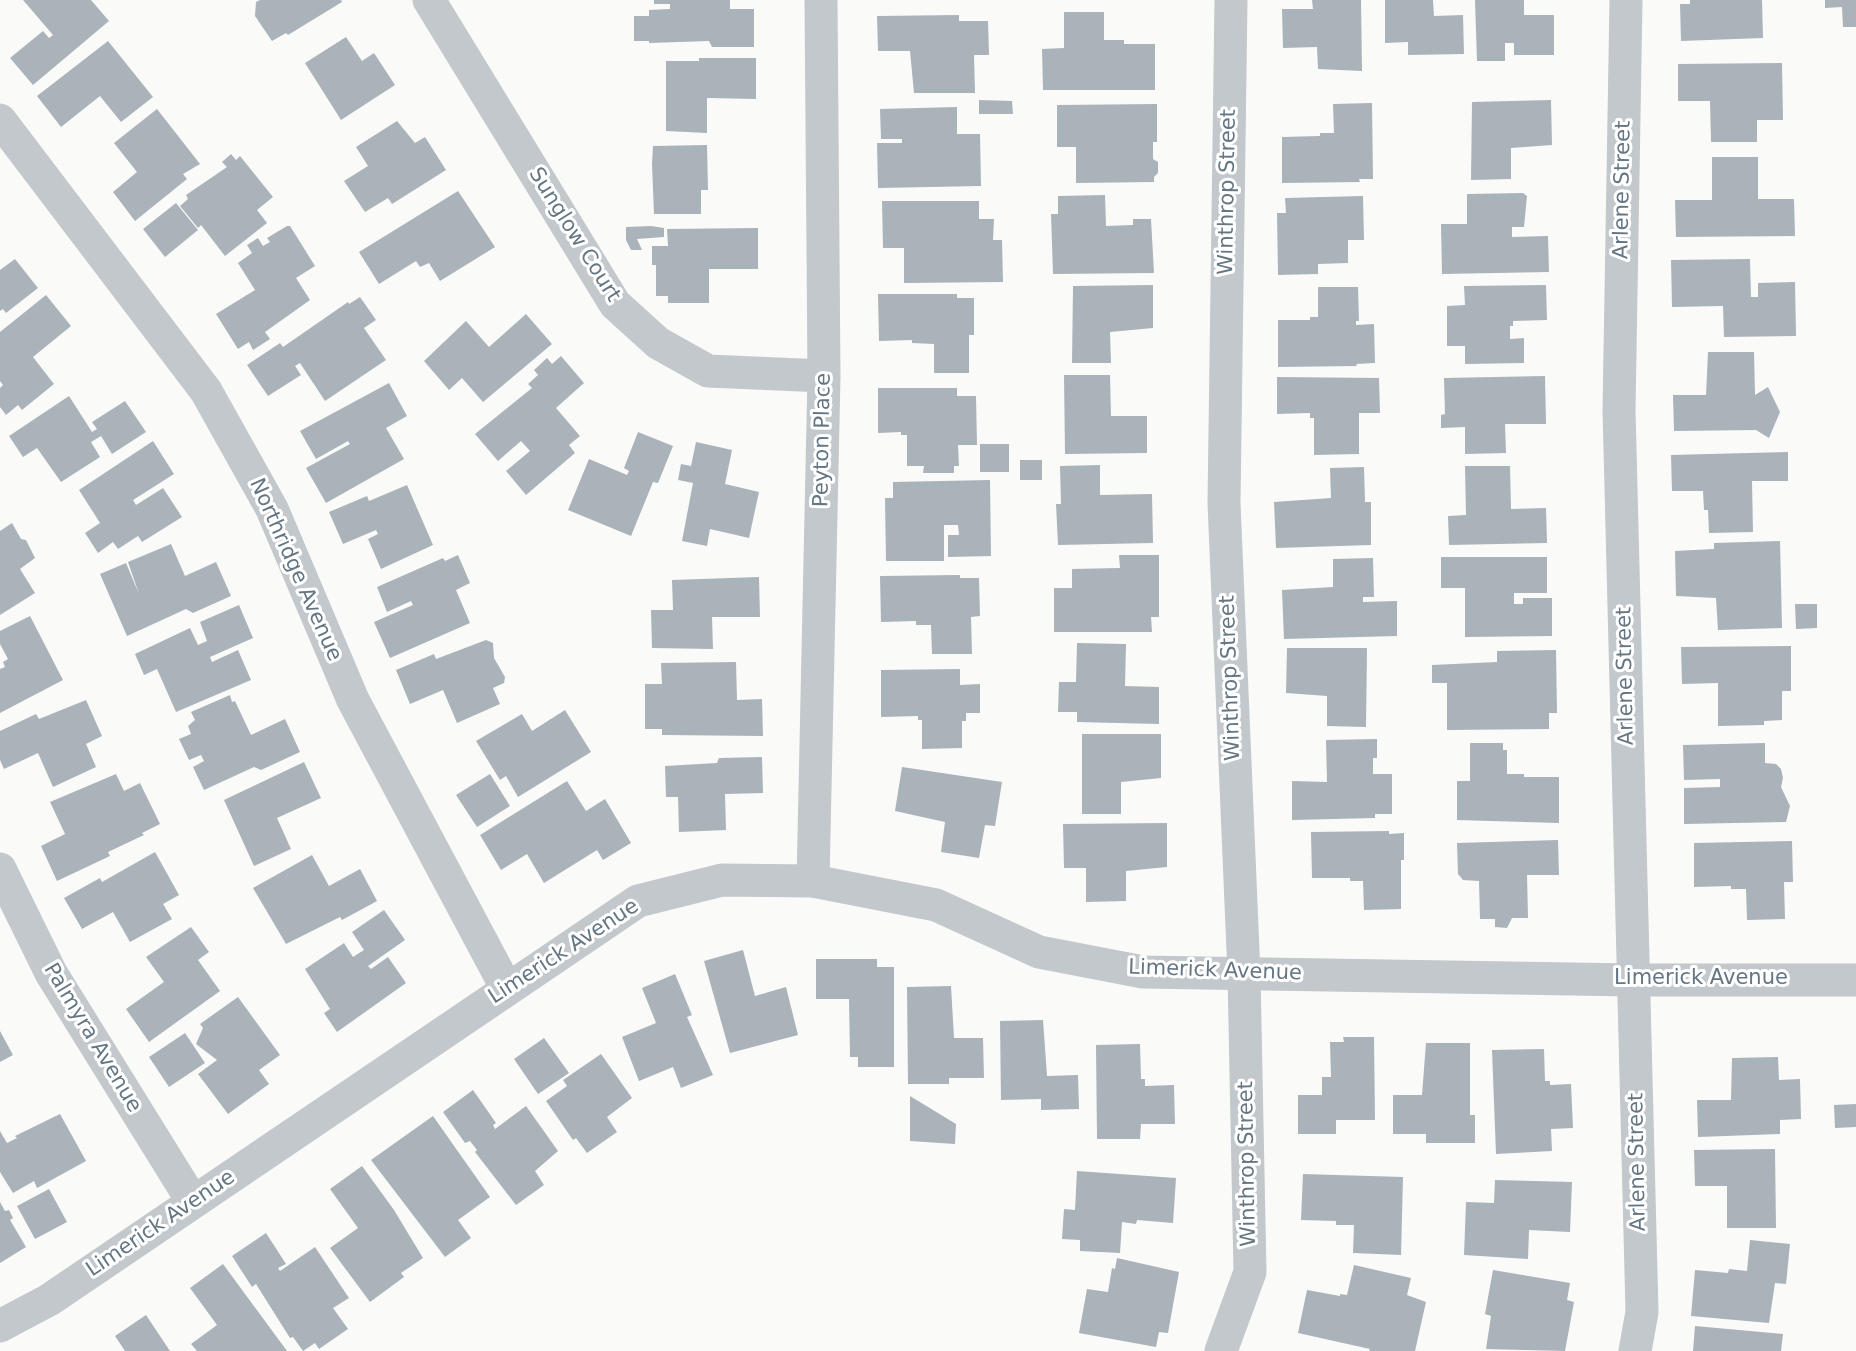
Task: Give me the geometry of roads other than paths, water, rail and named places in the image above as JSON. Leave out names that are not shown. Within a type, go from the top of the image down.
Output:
[{"type":"street","name":"Sunglow Court","points":[[429,0],[615,304],[658,343],[708,371],[824,376]]},
{"type":"street","name":"Peyton Place","points":[[813,881],[824,376],[821,0]]},
{"type":"street","name":"Winthrop Street","points":[[1221,1351],[1250,1272],[1244,974],[1224,503],[1231,0]]},
{"type":"street","name":"Arlene Street","points":[[1626,0],[1619,410],[1642,1312],[1635,1351]]},
{"type":"street","name":"Northridge Avenue","points":[[0,120],[206,391],[272,509],[353,700],[507,989]]},
{"type":"street","name":"Palmyra Avenue","points":[[0,869],[51,974],[193,1202]]},
{"type":"street","name":"Limerick Avenue","points":[[0,1326],[49,1299],[639,901],[722,879],[813,881],[936,905],[1039,952],[1143,972],[1633,980],[1856,980]]}]
